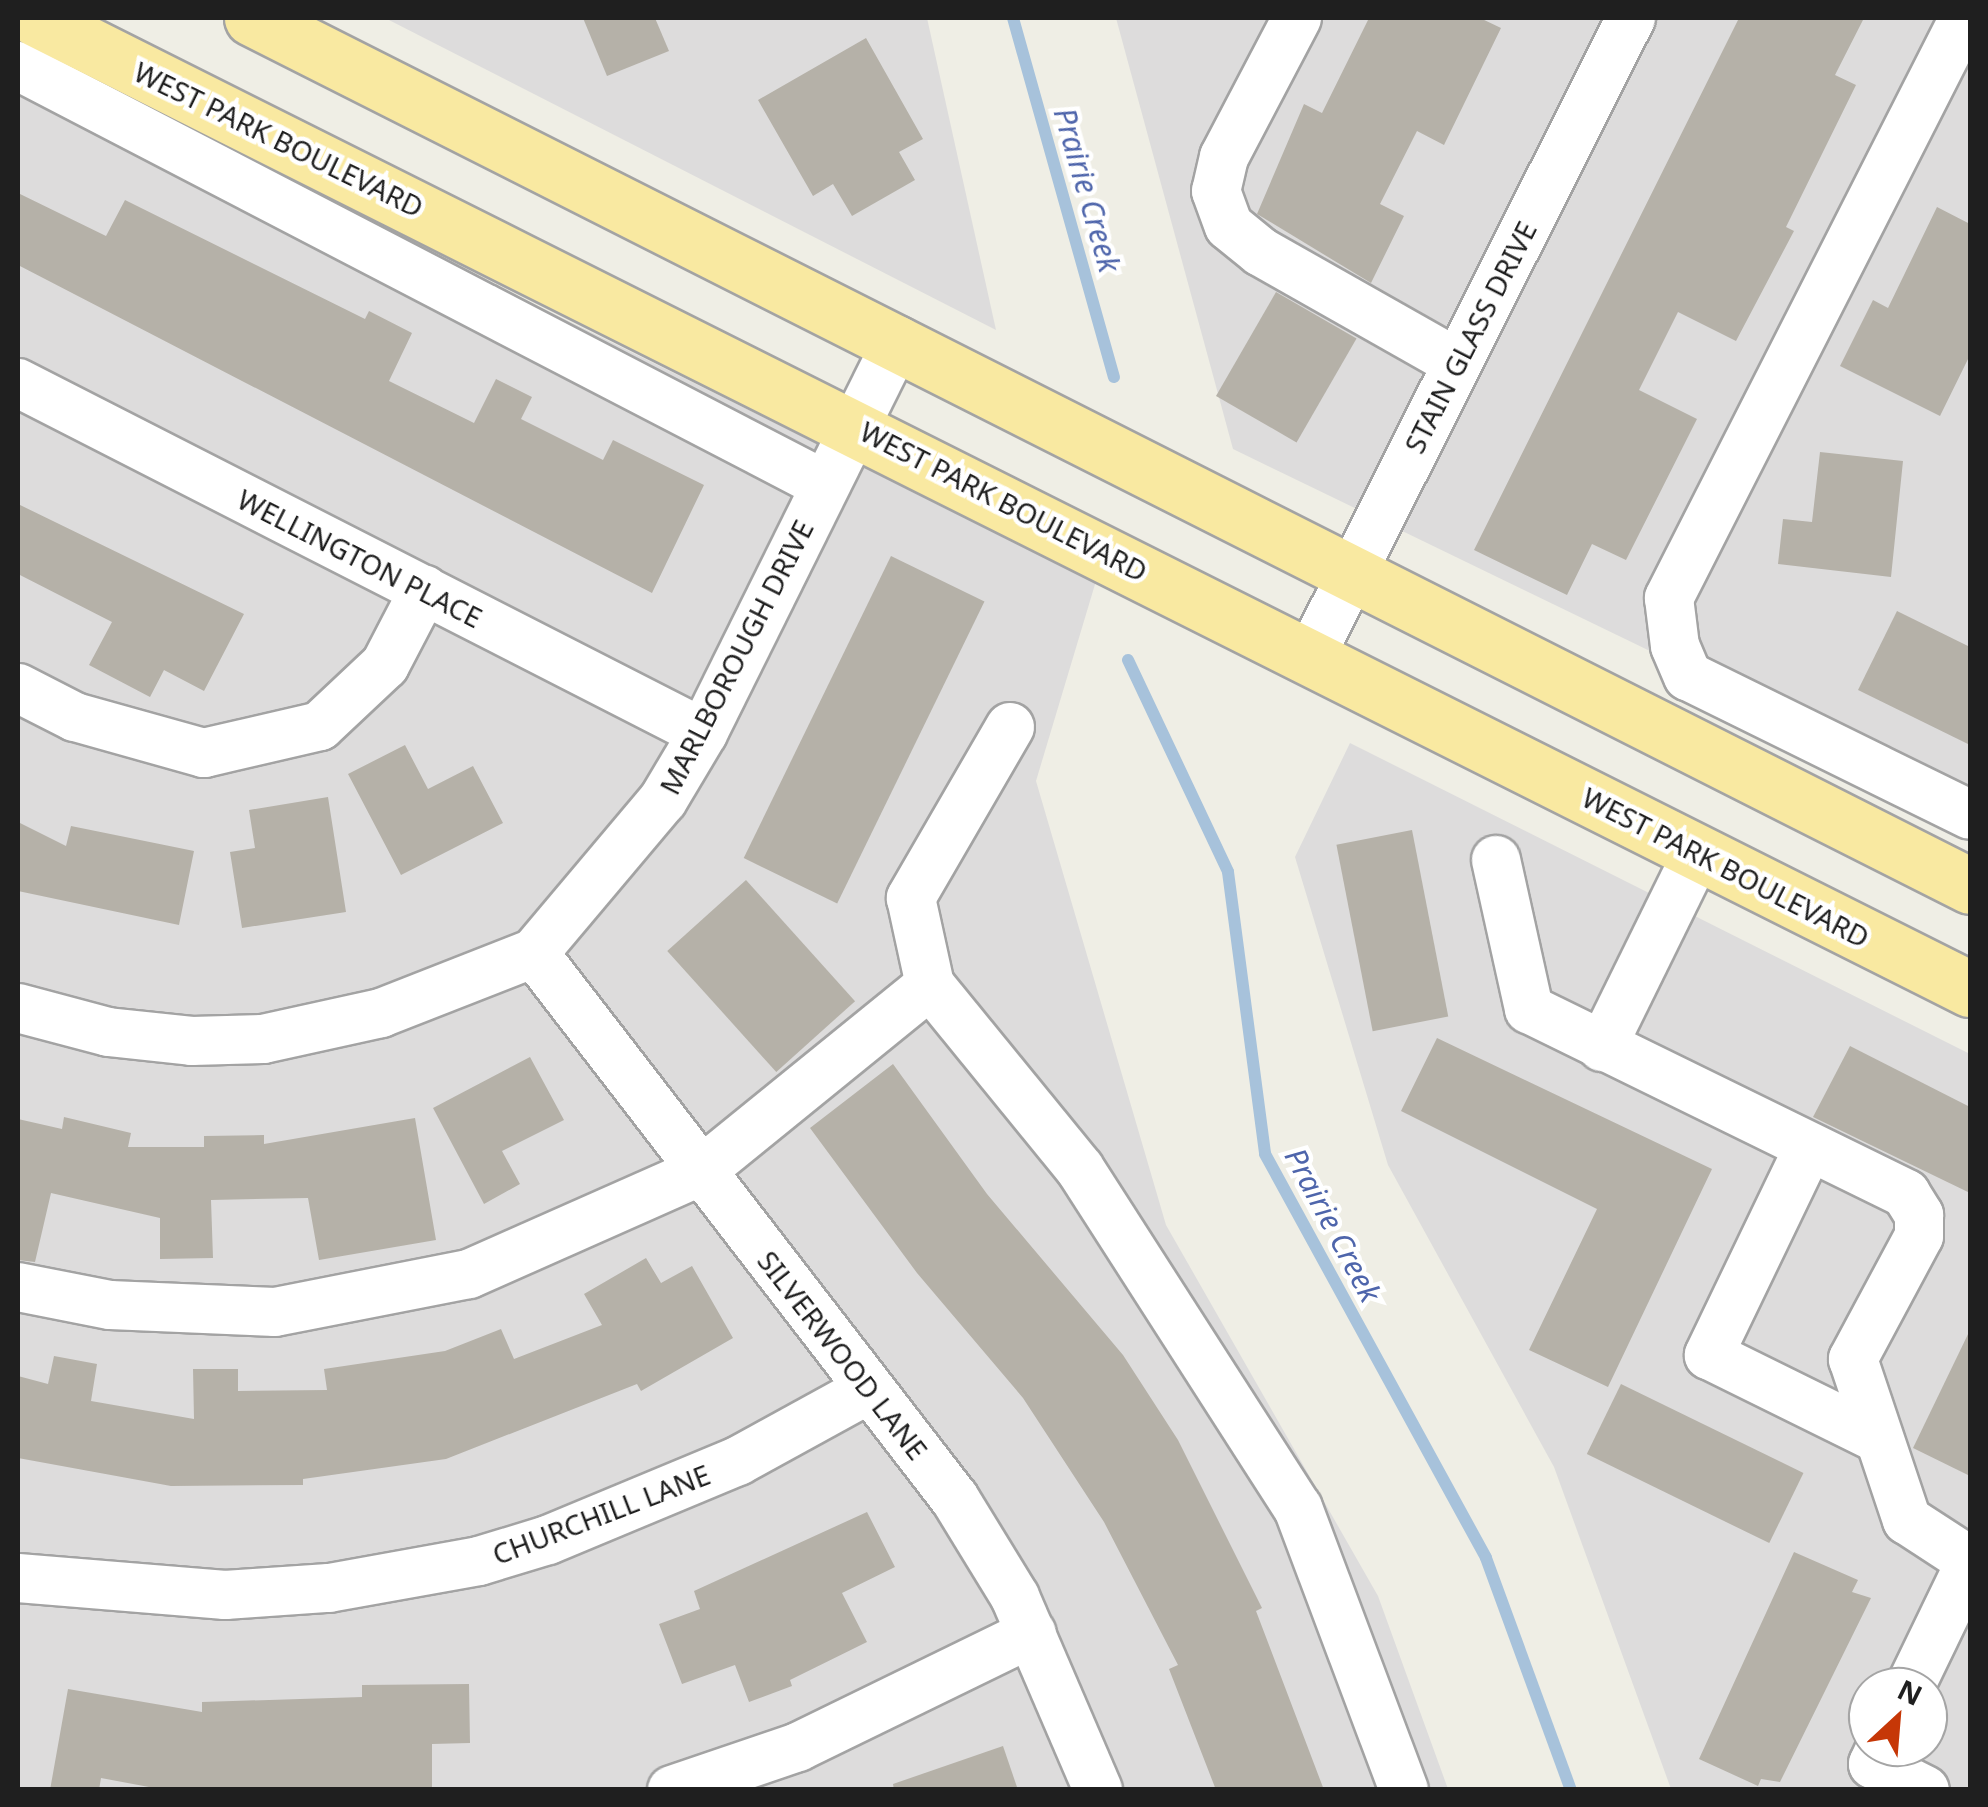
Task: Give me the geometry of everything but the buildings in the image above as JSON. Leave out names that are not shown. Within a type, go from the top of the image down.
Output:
[{"type":"main road","name":"WEST PARK BOULEVARD","points":[[34,18],[855,424],[1310,658],[1970,989]]},
{"type":"main road","points":[[252,18],[898,341],[1970,886]]},
{"type":"street","points":[[1296,18],[1224,157],[1216,192],[1228,226],[1260,252],[1457,363]]},
{"type":"street","name":"STAIN GLASS DRIVE","points":[[1310,658],[1631,18]]},
{"type":"street","points":[[1964,18],[1670,598],[1675,646],[1688,676],[1970,815]]},
{"type":"street","points":[[18,66],[824,486]]},
{"type":"street","name":"MARLBOROUGH DRIVE","points":[[18,1008],[108,1032],[192,1042],[263,1038],[381,1013],[534,953],[663,800],[703,733],[898,341]]},
{"type":"street","name":"WELLINGTON PLACE","points":[[18,383],[703,733]]},
{"type":"street","points":[[18,688],[75,716],[204,754],[320,726],[385,664],[424,590]]},
{"type":"street","points":[[1010,727],[911,898],[930,984],[1080,1169],[1298,1508],[1404,1790]]},
{"type":"street","points":[[1602,1047],[1698,852]]},
{"type":"street","points":[[1496,860],[1528,1009],[1906,1194],[1919,1216],[1919,1236],[1853,1359],[1907,1520],[1970,1562],[1920,1667]]},
{"type":"street","name":"SILVERWOOD LANE","points":[[534,953],[955,1499],[1032,1633],[1098,1790]]},
{"type":"street","points":[[18,1287],[110,1304],[274,1312],[356,1300],[469,1274],[701,1171],[930,984]]},
{"type":"street","points":[[1808,1149],[1708,1355],[1877,1438]]},
{"type":"street","name":"CHURCHILL LANE","points":[[18,1578],[225,1595],[329,1588],[479,1561],[548,1540],[738,1462],[869,1389]]},
{"type":"street","points":[[672,1790],[798,1747],[1032,1633]]},
{"type":"street","points":[[1878,1767],[1925,1790]]},
{"type":"shaded area","points":[[385,18],[927,18],[996,330]]},
{"type":"shaded area","points":[[1116,18],[1970,18],[1970,806],[1233,449]]},
{"type":"shaded area","points":[[18,50],[1096,581],[1036,781],[1166,1225],[1378,1596],[1448,1789],[18,1789]]},
{"type":"shaded area","points":[[1350,743],[1970,1054],[1970,1789],[1671,1789],[1554,1467],[1388,1165],[1295,857]]},
{"type":"waterway","name":"Prairie Creek","points":[[1013,18],[1114,377]]},
{"type":"waterway","name":"Prairie Creek","points":[[1128,660],[1228,872],[1265,1154],[1486,1558],[1571,1790]]}]
